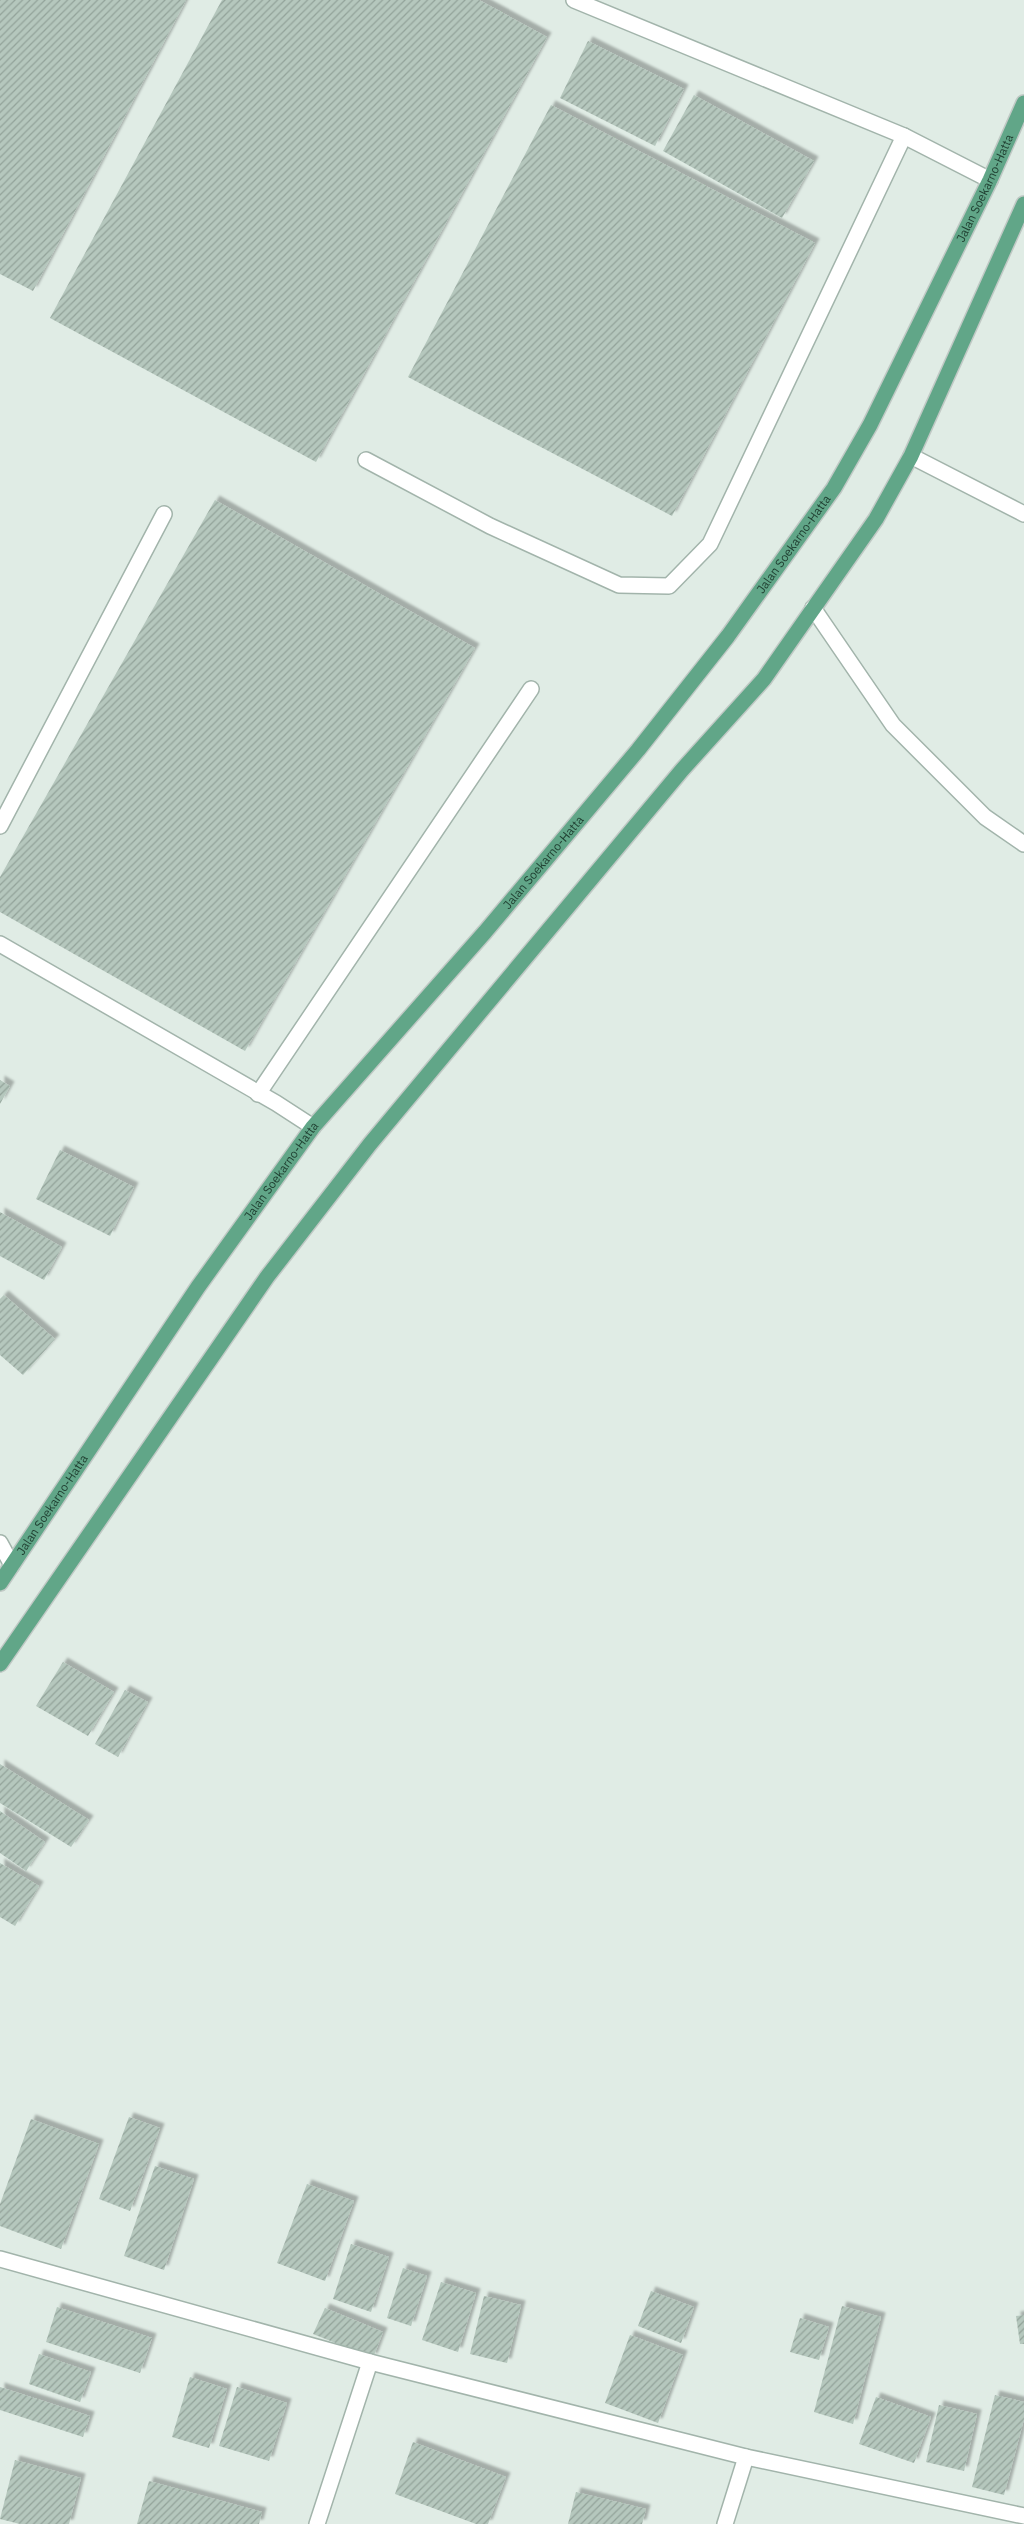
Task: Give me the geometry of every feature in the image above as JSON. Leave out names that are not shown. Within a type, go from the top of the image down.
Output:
[{"type":"main road","name":"Jalan Soekarno-Hatta","points":[[0,1583],[198,1287],[313,1126],[485,932],[638,750],[779,567],[834,488],[870,425],[990,180],[1024,103]]},
{"type":"main road","points":[[0,1664],[267,1276],[370,1144],[650,808],[764,679],[876,519],[910,456],[1024,204]]},
{"type":"street","points":[[574,0],[904,136],[990,180]]},
{"type":"street","points":[[366,460],[490,526],[619,585],[669,586],[710,544],[904,136]]},
{"type":"street","points":[[910,456],[1024,514]]},
{"type":"street","points":[[0,826],[164,514]]},
{"type":"street","points":[[813,608],[894,725],[985,818],[1024,844]]},
{"type":"street","points":[[258,1094],[531,689]]},
{"type":"street","points":[[0,944],[313,1126]]},
{"type":"street","points":[[0,1542],[12,1565]]},
{"type":"street","points":[[0,2260],[370,2362],[746,2457],[1024,2516]]},
{"type":"street","points":[[316,2524],[370,2362]]},
{"type":"street","points":[[725,2524],[746,2457]]},
{"type":"building","points":[[0,0],[186,0],[33,291],[0,274]]},
{"type":"building","points":[[222,0],[479,0],[547,37],[316,462],[50,318]]},
{"type":"building","points":[[588,41],[684,89],[655,146],[560,98]]},
{"type":"building","points":[[694,95],[814,161],[782,218],[663,151]]},
{"type":"building","points":[[551,105],[815,243],[672,516],[408,377]]},
{"type":"building","points":[[215,500],[475,648],[245,1051],[0,912],[0,877]]},
{"type":"building","points":[[0,1080],[10,1086],[0,1104]]},
{"type":"building","points":[[60,1150],[134,1187],[110,1236],[36,1199]]},
{"type":"building","points":[[0,1212],[62,1247],[44,1280],[0,1256]]},
{"type":"building","points":[[4,1295],[55,1339],[23,1375],[0,1355],[0,1299]]},
{"type":"building","points":[[63,1662],[114,1692],[88,1736],[36,1706]]},
{"type":"building","points":[[125,1690],[148,1702],[118,1757],[95,1744]]},
{"type":"building","points":[[0,1764],[89,1820],[71,1847],[0,1803]]},
{"type":"building","points":[[0,1811],[45,1842],[26,1871],[0,1853]]},
{"type":"building","points":[[0,1863],[39,1886],[15,1926],[0,1917]]},
{"type":"building","points":[[129,2117],[160,2128],[130,2211],[99,2199]]},
{"type":"building","points":[[31,2119],[99,2144],[61,2249],[0,2226],[0,2204]]},
{"type":"building","points":[[155,2166],[194,2179],[164,2270],[124,2256]]},
{"type":"building","points":[[307,2184],[354,2201],[325,2281],[277,2263]]},
{"type":"building","points":[[351,2244],[389,2257],[371,2312],[333,2299]]},
{"type":"building","points":[[403,2268],[427,2276],[411,2326],[387,2318]]},
{"type":"building","points":[[441,2282],[476,2293],[458,2352],[422,2340]]},
{"type":"building","points":[[651,2291],[694,2307],[681,2343],[638,2326]]},
{"type":"building","points":[[484,2296],[521,2305],[507,2363],[470,2354]]},
{"type":"building","points":[[842,2306],[881,2317],[853,2424],[814,2412]]},
{"type":"building","points":[[57,2307],[152,2338],[140,2373],[46,2342]]},
{"type":"building","points":[[325,2308],[383,2332],[373,2358],[313,2334]]},
{"type":"building","points":[[1024,2315],[1024,2344],[1020,2344],[1016,2316]]},
{"type":"building","points":[[800,2318],[829,2327],[819,2360],[790,2352]]},
{"type":"building","points":[[630,2335],[683,2355],[658,2423],[605,2403]]},
{"type":"building","points":[[39,2354],[91,2372],[80,2402],[29,2384]]},
{"type":"building","points":[[190,2377],[227,2389],[209,2448],[172,2437]]},
{"type":"building","points":[[0,2387],[90,2416],[83,2437],[0,2410]]},
{"type":"building","points":[[237,2387],[287,2403],[269,2461],[219,2446]]},
{"type":"building","points":[[995,2395],[1024,2402],[1024,2419],[1004,2495],[972,2487]]},
{"type":"building","points":[[876,2397],[931,2417],[914,2463],[859,2444]]},
{"type":"building","points":[[939,2405],[977,2414],[964,2471],[926,2462]]},
{"type":"building","points":[[413,2442],[506,2477],[488,2524],[476,2524],[395,2494]]},
{"type":"building","points":[[15,2460],[81,2478],[69,2524],[20,2524],[0,2519]]},
{"type":"building","points":[[149,2481],[262,2512],[259,2524],[137,2524]]},
{"type":"building","points":[[576,2492],[646,2509],[642,2524],[568,2524]]}]
